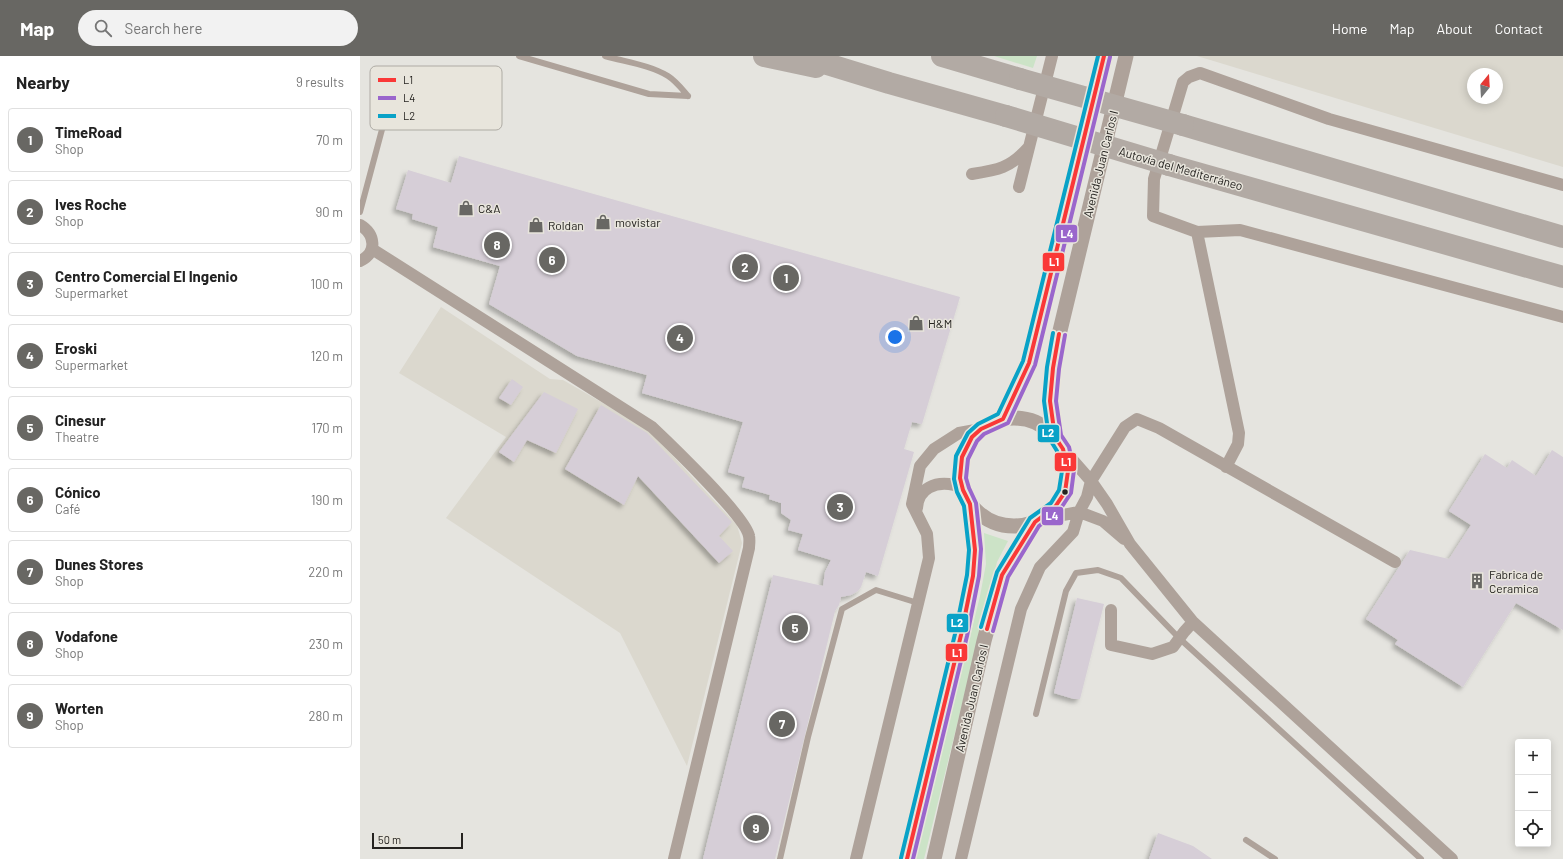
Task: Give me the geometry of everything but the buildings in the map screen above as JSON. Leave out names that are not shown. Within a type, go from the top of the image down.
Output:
[{"type":"highway","points":[[764,56],[889,83]]},
{"type":"highway","name":"Autovía del Mediterráneo","points":[[801,56],[1169,165],[1563,277]]},
{"type":"highway","points":[[942,56],[1563,237]]},
{"type":"street","points":[[1019,187],[1052,56]]},
{"type":"street","points":[[1004,419],[1029,363],[1104,56]]},
{"type":"street","name":"Avenida Juan Carlos I","points":[[1059,443],[1050,401],[1053,368],[1058,339],[1126,56]]},
{"type":"street","points":[[1563,185],[1328,119],[1200,73],[1189,77],[1183,82],[1154,179],[1153,216],[1197,232],[1240,230],[1563,317]]},
{"type":"street","points":[[972,174],[998,170],[1018,160],[1029,147]]},
{"type":"street","points":[[360,225],[366,228],[370,234],[372,242],[372,249],[367,256],[360,261]]},
{"type":"street","points":[[1197,232],[1239,433],[1238,444],[1226,467]]},
{"type":"street","points":[[372,249],[652,427],[678,451],[737,515],[750,535],[749,548],[674,859]]},
{"type":"street","points":[[856,859],[929,558],[927,534],[912,504],[920,466],[934,449],[959,433],[981,429],[1004,419],[1014,418],[1029,420],[1048,430],[1091,481],[1107,504],[1130,544],[1193,622],[1452,859]]},
{"type":"street","points":[[961,859],[1021,609],[1040,567],[1073,532],[1079,512],[1087,497],[1091,481],[1125,427],[1137,419],[1159,428],[1394,562]]},
{"type":"street","points":[[981,429],[972,437],[962,457],[960,478],[962,490],[970,504],[978,513],[996,523],[1013,526],[1079,512],[1103,521],[1130,544]]},
{"type":"street","points":[[1038,521],[1055,507],[1065,492],[1068,471],[1059,443]]},
{"type":"street","points":[[919,519],[917,506],[918,498],[925,490],[932,486],[945,483],[954,485]]},
{"type":"street","name":"Avenida Juan Carlos I","points":[[907,859],[961,635],[973,576],[975,550],[970,504]]},
{"type":"street","name":"Avenida Juan Carlos I","points":[[934,859],[984,641],[1002,575],[1038,521]]},
{"type":"street","points":[[1111,610],[1111,645],[1152,654],[1173,647],[1193,622]]},
{"type":"lane","points":[[519,56],[649,94],[688,96],[669,76],[656,70],[605,56]]},
{"type":"lane","points":[[360,212],[382,130]]},
{"type":"lane","points":[[1036,714],[1066,591],[1076,574],[1098,570],[1121,578],[1180,638],[1421,859]]},
{"type":"lane","points":[[780,859],[808,736],[842,610],[876,590],[918,603]]},
{"type":"lane","points":[[1246,840],[1275,859]]},
{"type":"shaded area","points":[[1197,56],[1563,56],[1563,167]]},
{"type":"shaded area","points":[[441,307],[550,379],[563,380],[648,429],[737,525],[742,543],[687,766],[620,633],[446,518],[506,437],[399,373]]},
{"type":"green space","points":[[994,56],[1037,56],[1033,68]]},
{"type":"green space","points":[[984,533],[1008,541],[997,562],[924,859],[916,859],[980,596],[986,564]]},
{"type":"transit line","name":"L2","points":[[901,858],[955,634],[967,575],[969,550],[964,506],[957,492],[954,479],[956,456],[968,433],[978,424],[998,414],[1023,361],[1098,56]]},
{"type":"transit line","name":"L1","points":[[907,859],[961,635],[973,576],[975,550],[970,504],[963,490],[960,478],[962,457],[972,437],[981,429],[1003,419],[1029,363],[1104,56]]},
{"type":"transit line","name":"L4","points":[[913,859],[967,636],[979,576],[981,549],[976,503],[966,478],[968,459],[977,441],[984,434],[1008,423],[1035,365],[1110,57]]},
{"type":"transit line","name":"L2","points":[[981,627],[997,572],[1030,518],[1051,503],[1059,490],[1062,471],[1057,451],[1049,438],[1044,401],[1047,367],[1053,333]]},
{"type":"transit line","name":"L1","points":[[987,629],[1002,575],[1035,522],[1055,507],[1065,492],[1068,471],[1063,449],[1055,437],[1050,401],[1053,368],[1059,334]]},
{"type":"transit line","name":"L4","points":[[993,631],[1008,577],[1039,526],[1059,511],[1071,493],[1074,470],[1069,447],[1061,435],[1056,401],[1059,369],[1065,335]]},
{"type":"place","name":"C&A","points":[[466,208]]},
{"type":"place","name":"movistar","points":[[603,222]]},
{"type":"place","name":"Roldan","points":[[536,225]]},
{"type":"place","name":"Vodafone","points":[[497,245]]},
{"type":"place","name":"Cónico","points":[[552,260]]},
{"type":"place","name":"Ives Roche","points":[[745,267]]},
{"type":"place","name":"TimeRoad","points":[[786,278]]},
{"type":"place","name":"H&M","points":[[916,323]]},
{"type":"place","name":"Eroski","points":[[680,338]]},
{"type":"place","name":"Centro Comercial El Ingenio","points":[[840,507]]},
{"type":"place","name":"Fabrica de Ceramica","points":[[1477,581]]},
{"type":"place","name":"Cinesur","points":[[795,628]]},
{"type":"place","name":"Dunes Stores","points":[[782,724]]},
{"type":"place","name":"Worten","points":[[756,828]]}]
